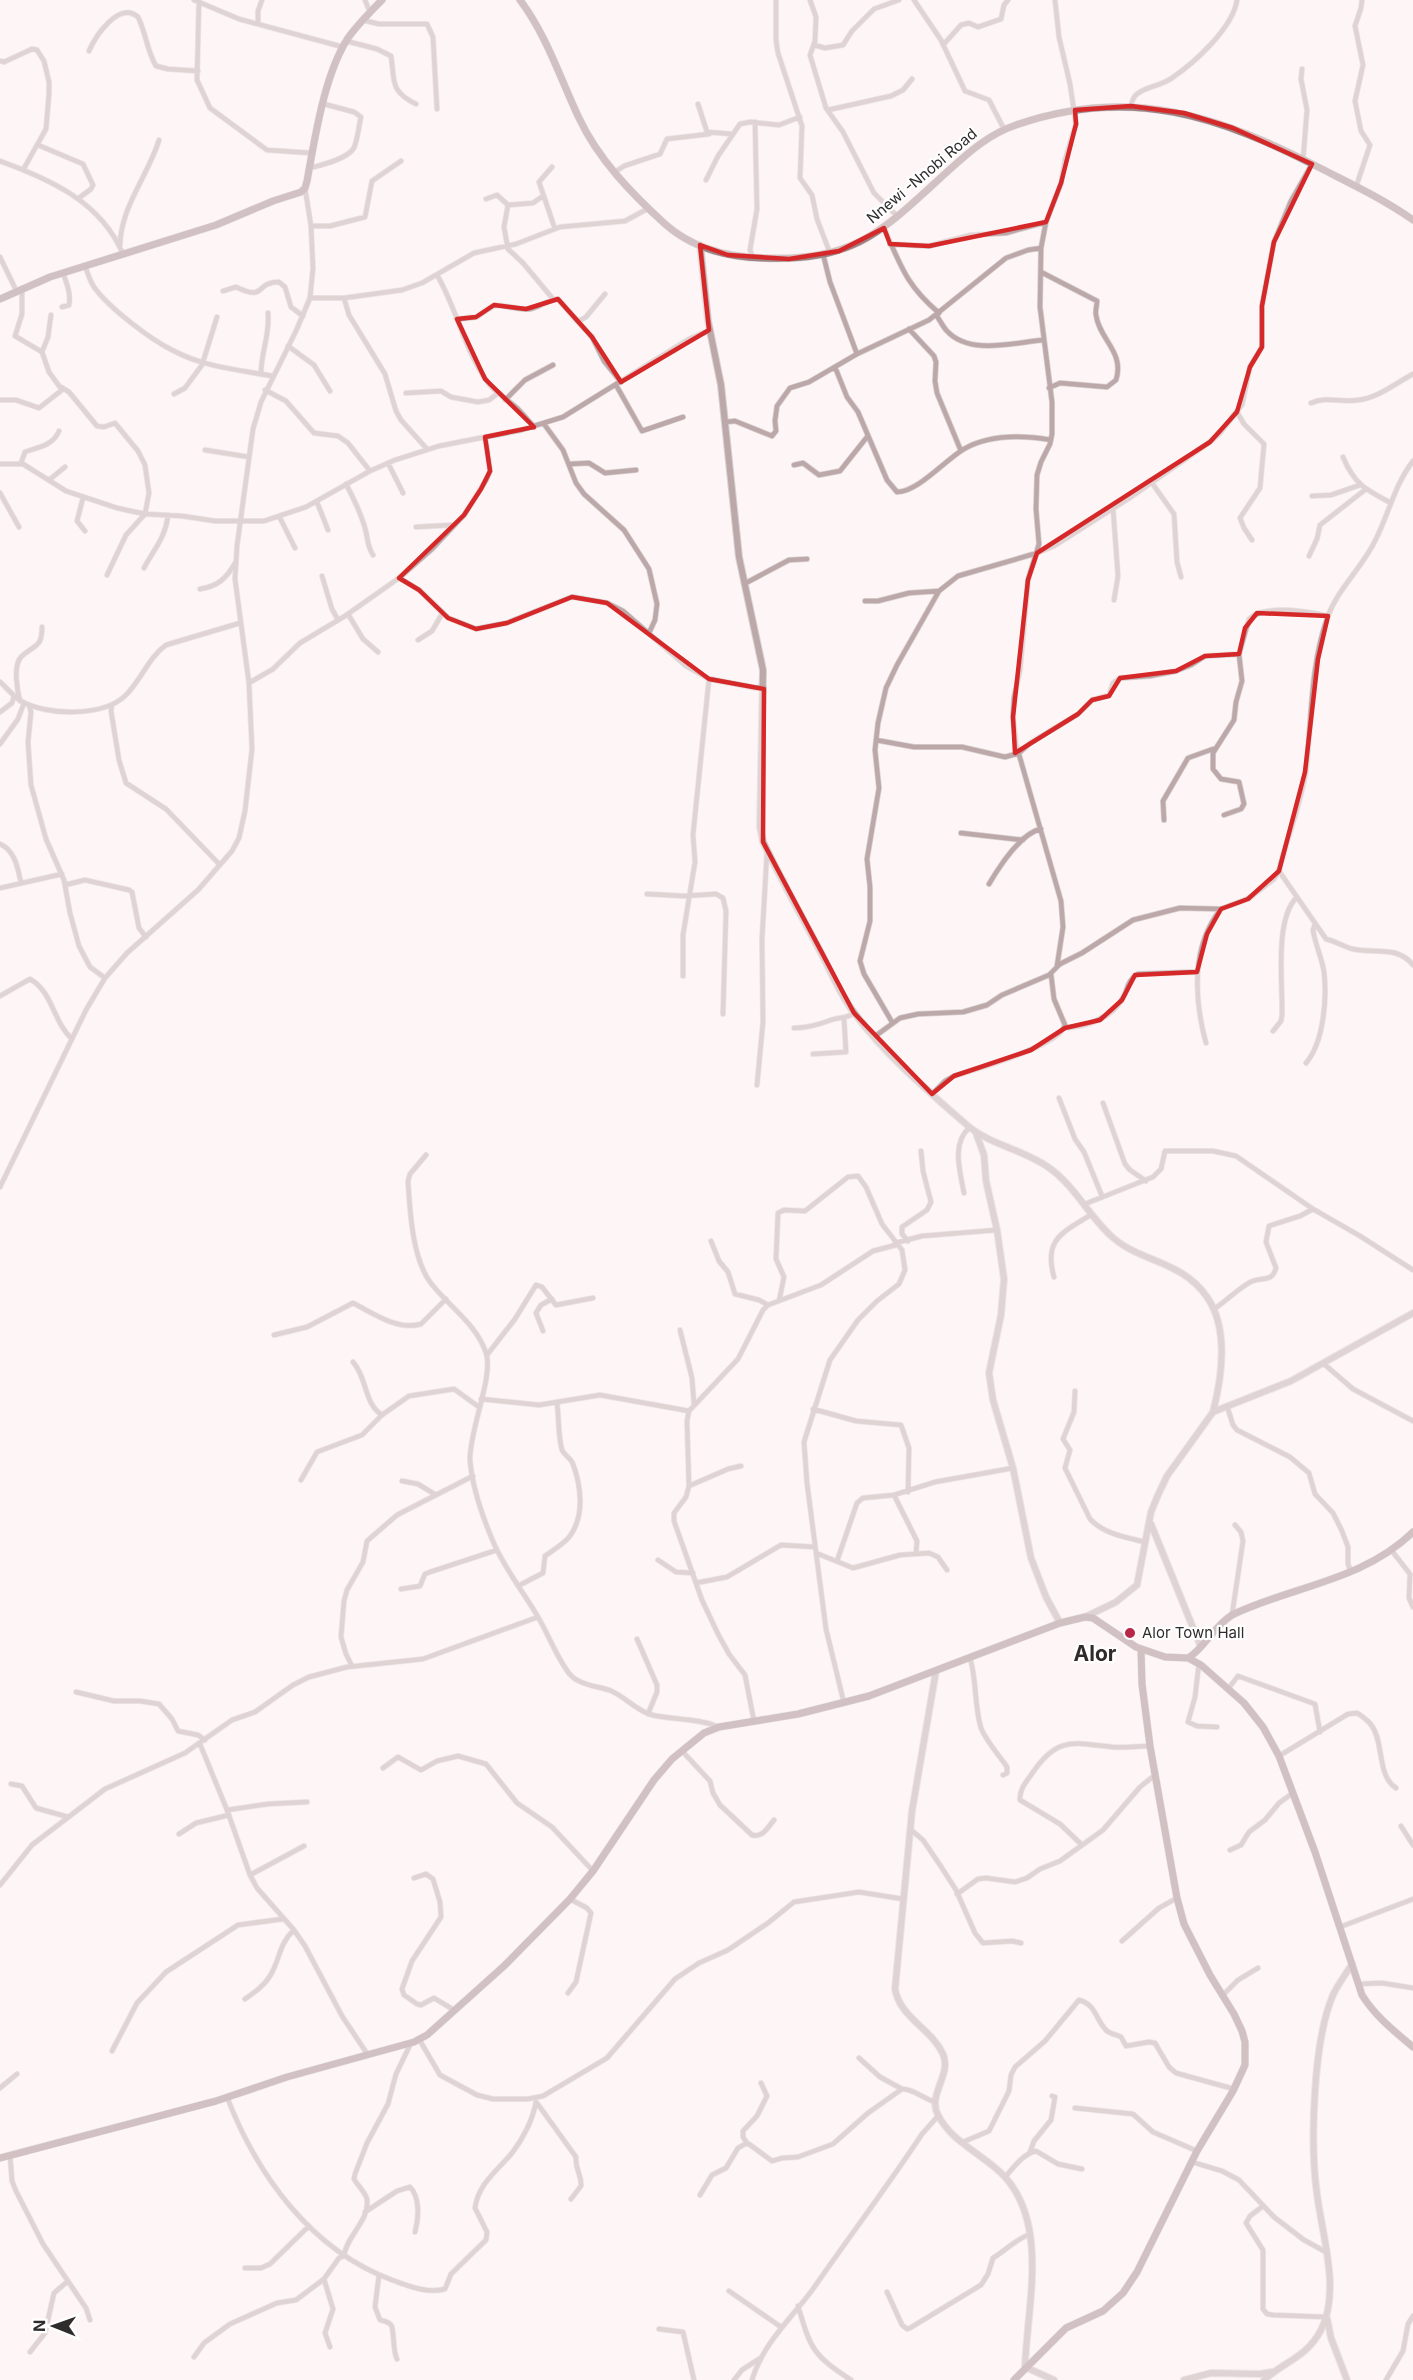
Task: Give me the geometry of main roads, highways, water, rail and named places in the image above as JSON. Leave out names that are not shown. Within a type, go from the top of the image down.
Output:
[{"type":"main road","points":[[0,299],[19,289],[63,273],[216,225],[301,192],[305,188],[311,153],[333,72],[345,44],[362,20],[382,0]]},
{"type":"main road","name":"Nnewi -Nnobi Road","points":[[520,0],[539,29],[553,57],[579,119],[594,146],[615,172],[667,226],[700,245],[728,255],[789,259],[826,254],[862,242],[898,217],[976,146],[1004,129],[1038,118],[1075,110],[1131,106],[1184,113],[1258,138],[1356,187],[1413,220]]},
{"type":"main road","points":[[1188,1658],[1218,1625],[1232,1615],[1351,1572],[1392,1551],[1413,1532]]},
{"type":"main road","points":[[0,2158],[226,2097],[287,2077],[411,2043],[419,2039],[504,1966],[570,1899],[593,1871],[654,1780],[682,1751],[705,1733],[719,1727],[798,1714],[844,1703],[936,1671],[1060,1623],[1085,1617],[1101,1622],[1141,1649],[1165,1657],[1188,1658],[1199,1663],[1253,1713],[1279,1756],[1316,1852],[1352,1964],[1370,2008],[1413,2047]]},
{"type":"main road","points":[[1200,1646],[1201,1657],[1209,1671]]},
{"type":"main road","points":[[1014,2380],[1066,2328],[1103,2311],[1123,2293],[1137,2272],[1197,2151],[1234,2089],[1245,2065],[1245,2042],[1234,2014],[1184,1924],[1177,1899],[1150,1746],[1142,1684],[1141,1649]]},
{"type":"place","name":"Alor Town Hall","points":[[1130,1633]]},
{"type":"district","name":"Alor","points":[[1095,1654]]}]
